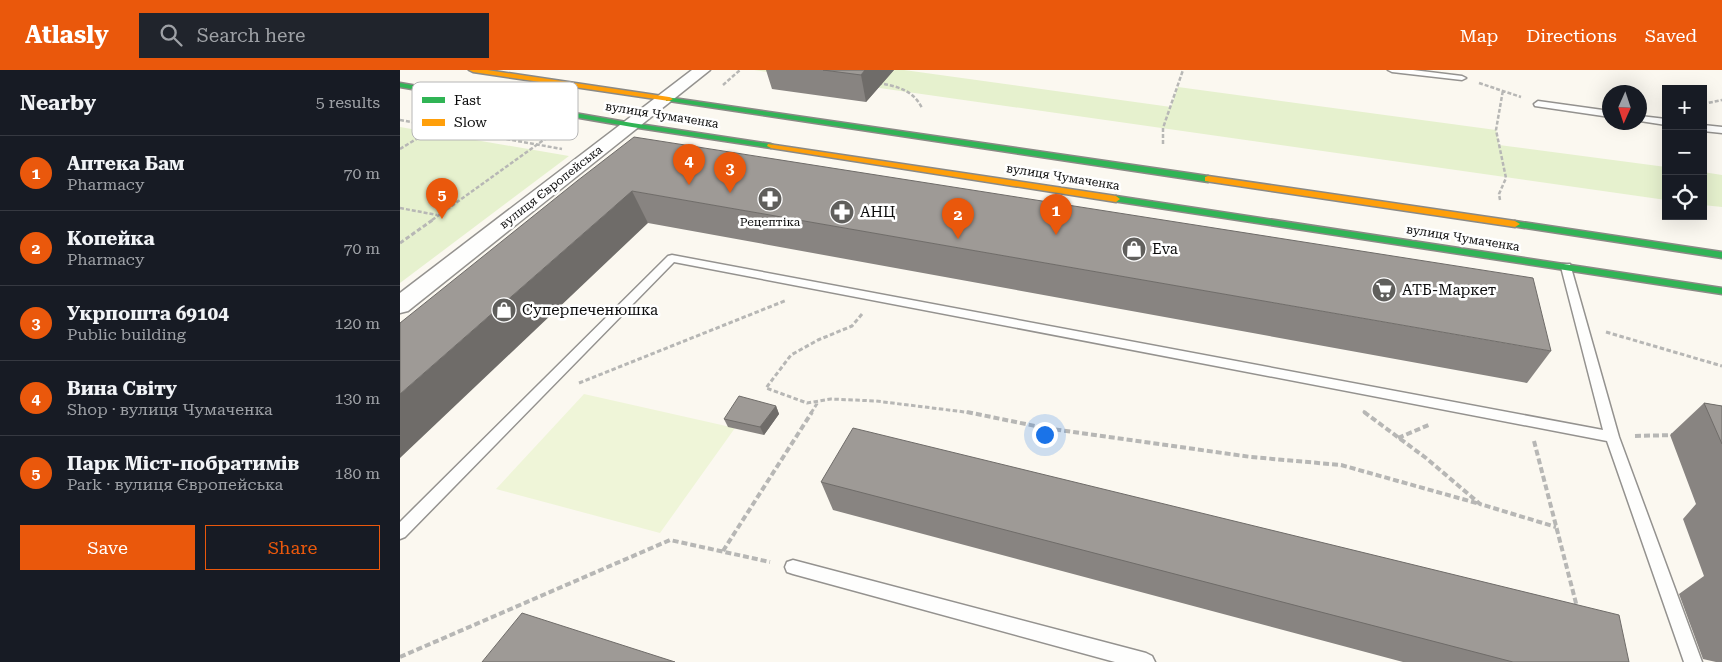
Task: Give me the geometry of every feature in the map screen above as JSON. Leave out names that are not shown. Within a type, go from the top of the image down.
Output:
[{"type":"street","name":"вулиця Чумаченка","points":[[473,70],[549,82]]},
{"type":"street","name":"вулиця Європейська","points":[[400,305],[702,70]]},
{"type":"street","name":"вулиця Чумаченка","points":[[578,86],[1722,255]]},
{"type":"street","name":"вулиця Чумаченка","points":[[578,116],[1722,291]]},
{"type":"lane","points":[[1392,70],[1462,78]]},
{"type":"lane","points":[[1538,104],[1602,113]]},
{"type":"lane","points":[[1647,119],[1662,121]]},
{"type":"lane","points":[[1707,128],[1722,130]]},
{"type":"lane","points":[[400,532],[672,258],[1612,437]]},
{"type":"lane","points":[[1566,267],[1612,437],[1693,662]]},
{"type":"lane","points":[[793,567],[1146,662]]},
{"type":"path","points":[[728,81],[740,70]]},
{"type":"path","points":[[1163,144],[1163,128],[1183,70]]},
{"type":"path","points":[[1462,78],[1503,90],[1538,104]]},
{"type":"path","points":[[877,83],[903,88],[918,99],[922,108]]},
{"type":"path","points":[[1499,194],[1506,178],[1496,130],[1503,90]]},
{"type":"path","points":[[1707,103],[1722,100]]},
{"type":"path","points":[[400,149],[414,140]]},
{"type":"path","points":[[515,140],[566,150]]},
{"type":"path","points":[[400,243],[542,140]]},
{"type":"path","points":[[400,208],[438,214]]},
{"type":"path","points":[[573,386],[821,287]]},
{"type":"path","points":[[870,296],[868,307],[852,326],[818,340],[791,355],[766,388],[807,403],[831,399],[876,401],[964,411],[1046,428],[1251,457],[1340,465],[1556,527]]},
{"type":"path","points":[[1582,325],[1722,366]]},
{"type":"path","points":[[1343,386],[1359,409],[1426,458],[1480,504]]},
{"type":"path","points":[[723,551],[818,402]]},
{"type":"path","points":[[1529,422],[1578,614]]},
{"type":"path","points":[[1612,437],[1676,435]]},
{"type":"path","points":[[400,657],[670,540],[793,567]]},
{"type":"green space","points":[[754,70],[904,70],[1171,107],[1178,87],[1496,130],[1499,145],[1662,166],[1662,199]]},
{"type":"green space","points":[[400,127],[412,129],[412,140],[476,140],[569,156],[400,283]]},
{"type":"green space","points":[[1707,173],[1722,175],[1722,207],[1707,205]]},
{"type":"green space","points":[[584,394],[735,428],[660,533],[496,489]]},
{"type":"building","points":[[823,70],[865,70],[861,75]]},
{"type":"building","points":[[634,137],[1533,278],[1551,351],[632,191],[400,394],[400,323]]},
{"type":"building","points":[[739,396],[776,406],[760,427],[724,419]]},
{"type":"building","points":[[1704,403],[1722,406],[1722,444]]},
{"type":"building","points":[[853,428],[1619,615],[1629,662],[1513,662],[821,482]]},
{"type":"building","points":[[522,613],[675,662],[482,662]]},
{"type":"traffic: fast","points":[[400,85],[412,87]]},
{"type":"traffic: fast","points":[[669,99],[1208,179]]},
{"type":"traffic: fast","points":[[578,116],[771,146]]},
{"type":"traffic: fast","points":[[1116,199],[1722,291]]},
{"type":"traffic: fast","points":[[1515,224],[1722,255]]},
{"type":"traffic: slow","points":[[473,70],[554,82]]},
{"type":"traffic: slow","points":[[578,86],[669,99]]},
{"type":"traffic: slow","points":[[771,146],[1116,199]]},
{"type":"traffic: slow","points":[[1208,179],[1515,224]]},
{"type":"place","name":"Вина Світу","points":[[689,185]]},
{"type":"place","name":"Укрпошта 69104","points":[[730,193]]},
{"type":"place","name":"Рецептіка","points":[[770,199]]},
{"type":"place","name":"АНЦ","points":[[842,212]]},
{"type":"place","name":"Парк Міст-побратимів","points":[[442,219]]},
{"type":"place","name":"Аптека Бам","points":[[1056,235]]},
{"type":"place","name":"Копейка","points":[[958,239]]},
{"type":"place","name":"Eva","points":[[1134,249]]},
{"type":"place","name":"АТБ-Маркет","points":[[1384,290]]},
{"type":"place","name":"Суперпеченюшка","points":[[504,310]]}]
